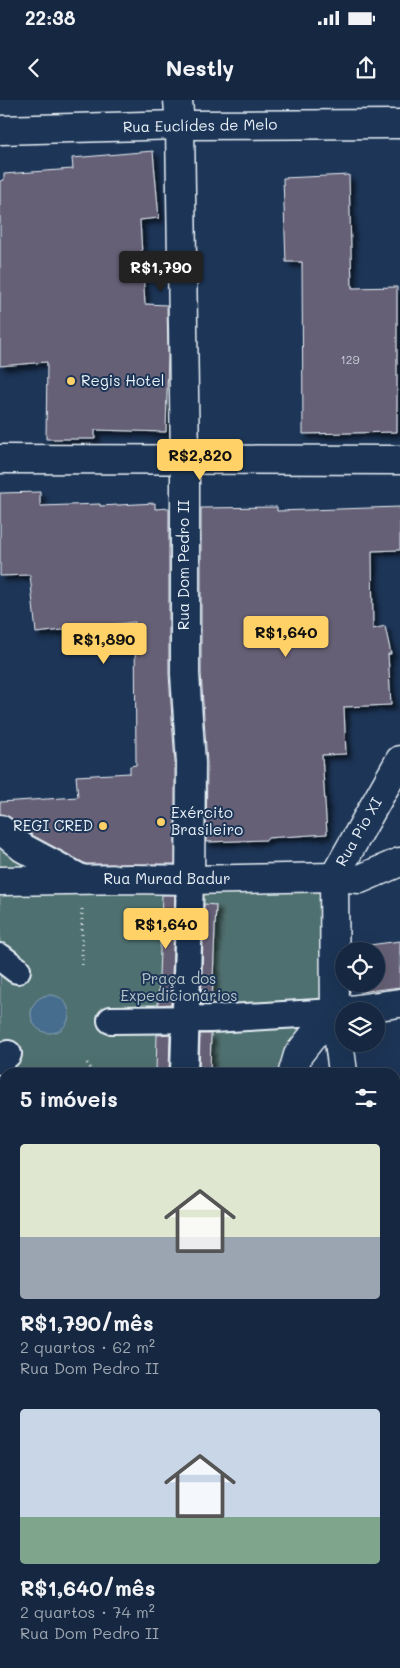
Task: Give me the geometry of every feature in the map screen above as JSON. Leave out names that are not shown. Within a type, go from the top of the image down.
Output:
[{"type":"street","name":"Rua Euclídes de Melo","points":[[0,130],[179,112],[400,124]]},
{"type":"street","name":"Rua Dom Pedro II","points":[[179,112],[185,460],[184,628],[190,763],[190,880]]},
{"type":"street","points":[[0,458],[400,460]]},
{"type":"street","name":"Rua Pio XI","points":[[334,877],[400,760]]},
{"type":"street","points":[[0,829],[23,848],[82,879]]},
{"type":"street","name":"Rua Murad Badur","points":[[0,881],[360,878],[400,862]]},
{"type":"street","points":[[294,1068],[298,1056],[320,1027],[335,1012],[334,877]]},
{"type":"street","points":[[184,1068],[190,880]]},
{"type":"street","points":[[385,1005],[400,1003]]},
{"type":"street","points":[[111,1020],[186,1019],[335,1012]]},
{"type":"street","points":[[340,1052],[342,1068]]},
{"type":"path","points":[[82,879],[82,966]]},
{"type":"path","points":[[88,1063],[91,1068]]},
{"type":"green space","name":"Praça dos Expedicionários","points":[[0,834],[52,868],[328,882],[332,1012],[296,1068],[0,1068]]},
{"type":"water","points":[[50,995],[64,1000],[69,1014],[64,1028],[50,1033],[36,1028],[31,1014],[36,1000]]},
{"type":"building","points":[[153,151],[159,218],[140,220],[145,304],[167,305],[166,432],[95,430],[95,439],[46,439],[47,362],[0,366],[0,181],[4,180],[4,174],[73,169],[72,158]]},
{"type":"building","points":[[349,175],[352,288],[397,287],[397,432],[303,434],[302,262],[286,262],[283,178]]},
{"type":"building","points":[[40,492],[40,506],[100,504],[100,506],[155,503],[155,509],[169,508],[169,674],[175,763],[175,864],[86,864],[32,835],[10,817],[0,814],[0,802],[78,797],[76,776],[130,773],[130,766],[136,765],[135,622],[36,633],[30,575],[0,576],[0,493]]},
{"type":"building","points":[[277,507],[277,511],[400,507],[400,550],[372,551],[373,629],[385,626],[391,654],[388,654],[391,705],[344,707],[346,754],[322,755],[327,834],[267,838],[267,840],[206,842],[207,763],[201,673],[201,508]]},
{"type":"building","points":[[162,895],[175,895],[171,1004],[158,1005]]},
{"type":"building","points":[[204,904],[216,905],[212,1004],[201,1004]]},
{"type":"building","points":[[400,941],[400,987],[385,989],[385,943]]},
{"type":"building","points":[[170,1034],[169,1068],[156,1068],[157,1035]]},
{"type":"building","points":[[200,1034],[211,1034],[210,1068],[199,1068]]},
{"type":"place","name":"Regis Hotel","points":[[71,381]]},
{"type":"place","name":"Exército Brasileiro","points":[[161,822]]},
{"type":"place","name":"REGI CRED","points":[[103,826]]}]
